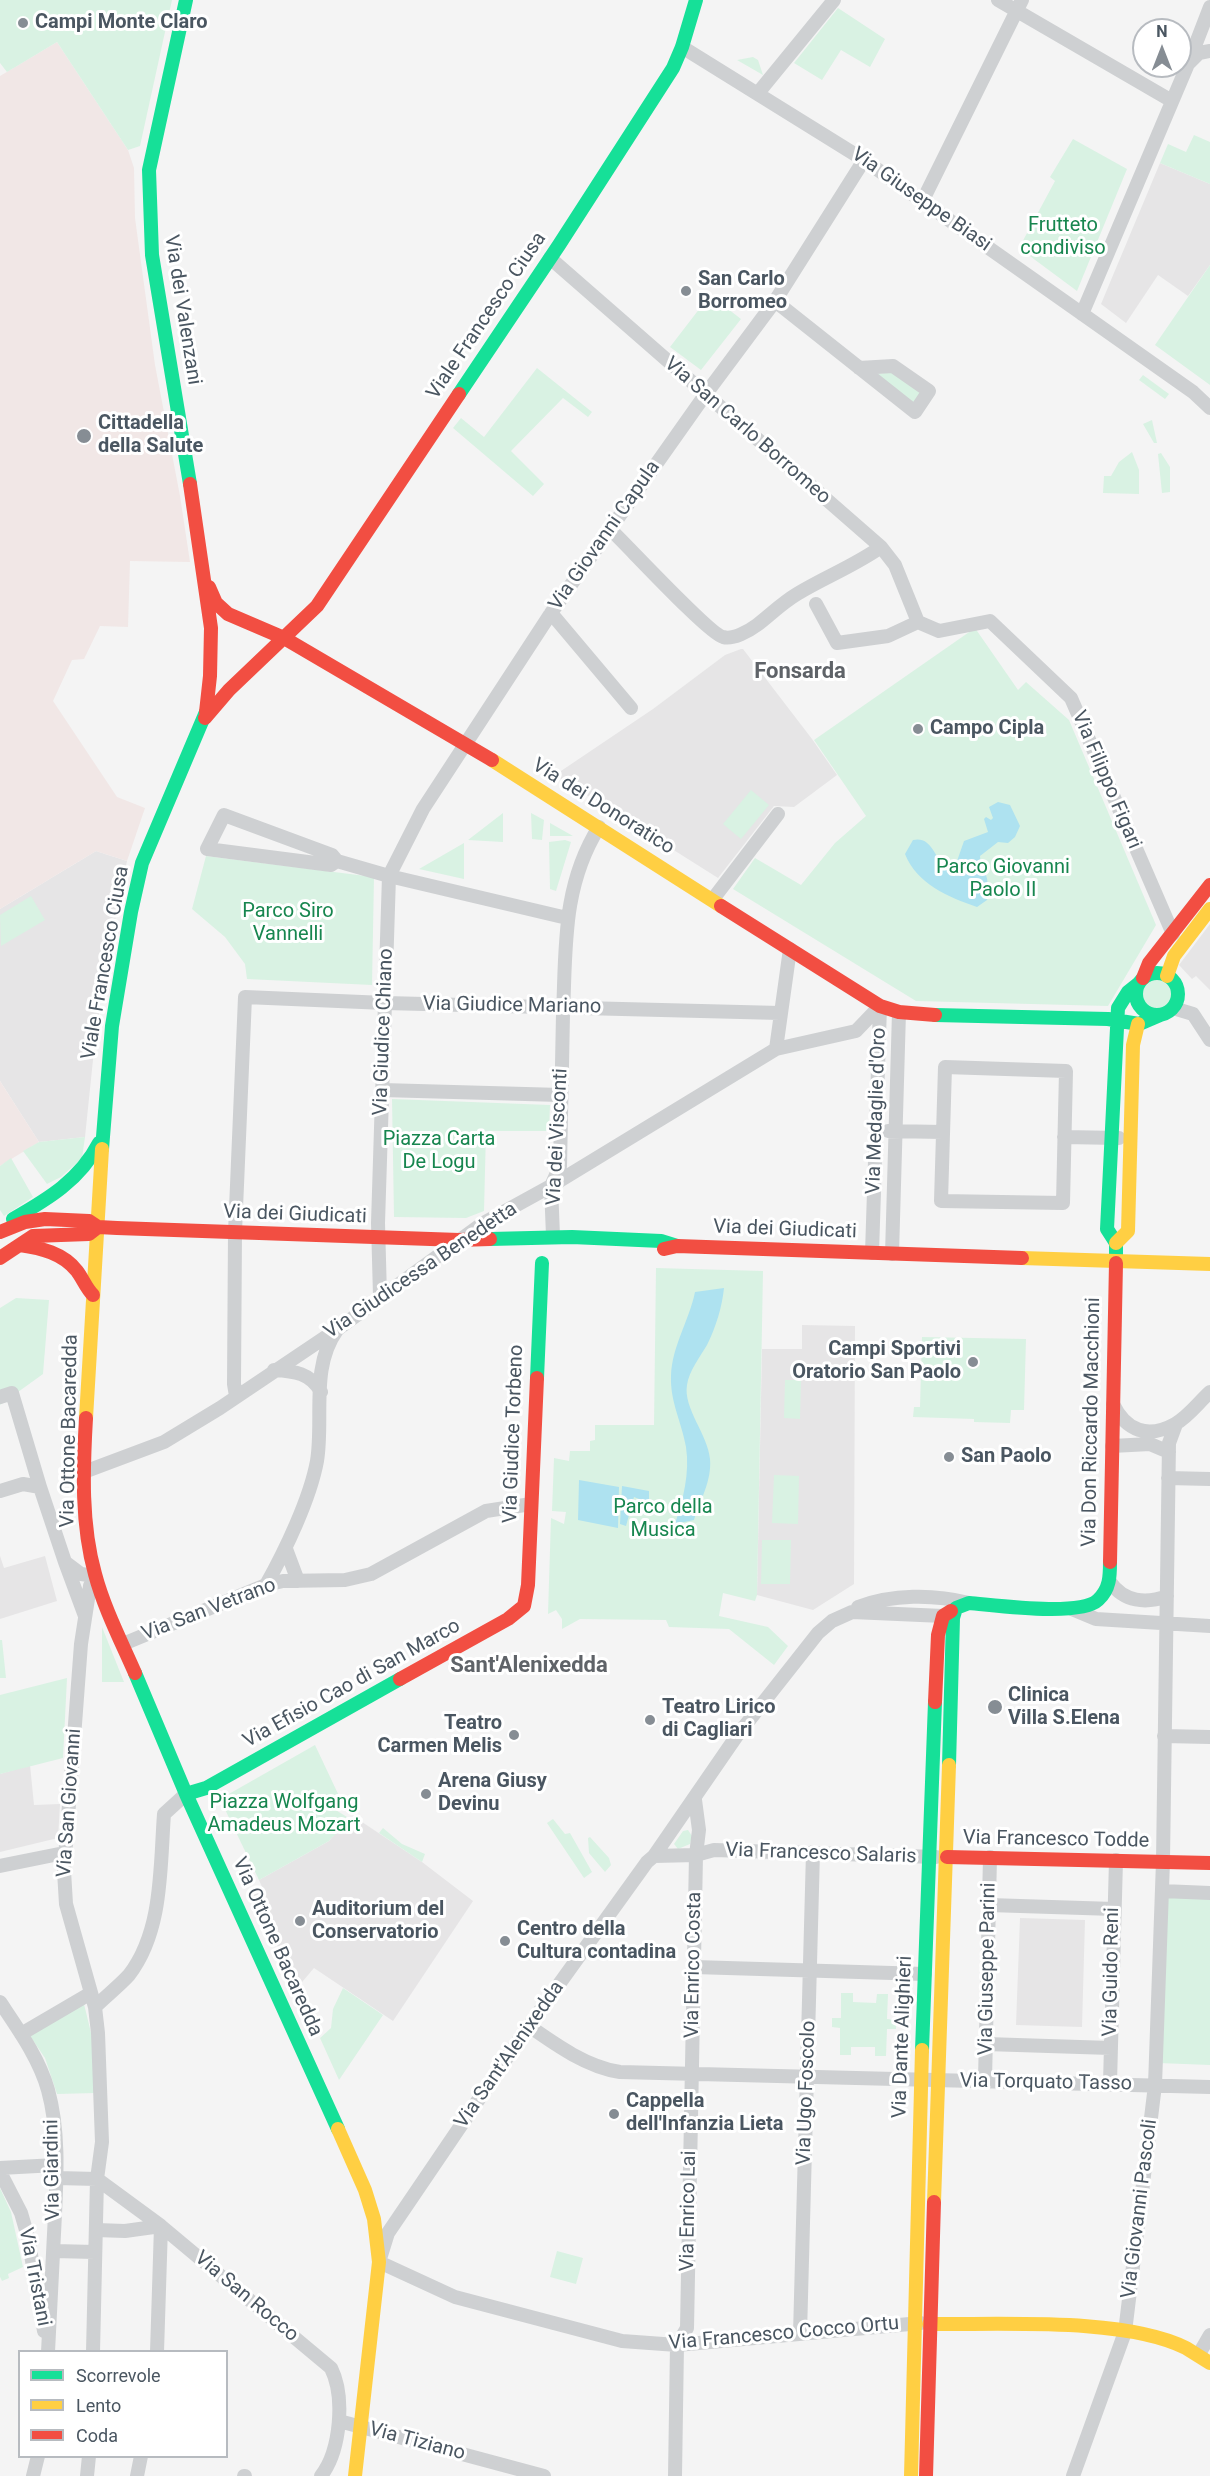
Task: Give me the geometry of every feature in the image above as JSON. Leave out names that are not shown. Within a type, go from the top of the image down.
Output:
[{"type":"street","name":"Via dei Valenzani","points":[[186,0],[154,140],[148,192],[152,255],[204,569],[211,628]]},
{"type":"street","name":"Viale Francesco Ciusa","points":[[98,1227],[112,1026],[137,882],[150,839],[205,718],[229,690],[317,606],[550,258],[673,68],[696,0]]},
{"type":"street","points":[[758,93],[834,0]]},
{"type":"street","points":[[998,0],[1019,5],[1172,101]]},
{"type":"street","points":[[923,200],[1019,5]]},
{"type":"street","points":[[1192,54],[1210,7]]},
{"type":"street","name":"Via Giuseppe Biasi","points":[[682,47],[864,160],[923,200],[1193,392],[1210,408]]},
{"type":"street","points":[[1192,60],[1199,53],[1209,49]]},
{"type":"street","points":[[1082,314],[1182,78]]},
{"type":"street","name":"Via Giovanni Capula","points":[[389,876],[423,809],[551,614],[705,395],[775,301],[864,160]]},
{"type":"street","name":"Via San Carlo Borromeo","points":[[550,258],[881,547],[895,565],[918,622]]},
{"type":"street","points":[[775,301],[859,368],[915,412],[929,391],[893,366],[859,368]]},
{"type":"street","points":[[610,529],[705,624],[723,638],[730,638],[752,628],[794,595],[824,578],[852,567],[881,547]]},
{"type":"street","points":[[204,569],[216,603],[228,614],[284,638]]},
{"type":"street","points":[[816,604],[837,643],[888,636],[918,622]]},
{"type":"street","points":[[551,614],[631,708]]},
{"type":"street","name":"Via Filippo Figari","points":[[918,622],[939,631],[990,621],[1071,698],[1173,934]]},
{"type":"street","name":"Viale Francesco Ciusa","points":[[205,718],[210,676],[211,628]]},
{"type":"street","name":"Via dei Donoratico","points":[[284,638],[466,744],[880,1006],[899,1012],[1116,1020],[1125,1024],[1138,1024]]},
{"type":"street","points":[[713,899],[778,814]]},
{"type":"street","points":[[337,861],[331,865],[207,849],[224,815],[332,855],[337,861],[389,876],[567,918]]},
{"type":"street","name":"Via dei Visconti","points":[[554,1236],[551,1186],[560,1166],[567,918],[579,869],[587,848],[599,827]]},
{"type":"street","name":"Via Giudice Chiano","points":[[380,1296],[378,1237],[389,876]]},
{"type":"street","points":[[1160,1015],[1152,1015],[1140,1008],[1135,994],[1140,981],[1149,963],[1210,885]]},
{"type":"street","points":[[1167,976],[1174,956],[1210,909]]},
{"type":"street","points":[[776,1049],[790,949]]},
{"type":"street","points":[[1153,973],[1167,976],[1178,990],[1177,1002],[1173,1008],[1149,1023],[1138,1024],[1133,1045],[1128,1231],[1116,1243],[1107,1229],[1118,1008],[1128,992],[1140,981],[1153,973]]},
{"type":"street","name":"Via Giudice Mariano","points":[[235,1232],[245,997],[385,1003],[780,1013]]},
{"type":"street","points":[[856,1030],[880,1006]]},
{"type":"street","name":"Via Medaglie d'Oro","points":[[872,1253],[880,1006]]},
{"type":"street","points":[[1173,1008],[1193,1014],[1210,1040]]},
{"type":"street","name":"Via Medaglie d'Oro","points":[[892,1254],[899,1012]]},
{"type":"street","name":"Via Giudicessa Benedetta","points":[[84,1472],[164,1442],[339,1328],[380,1296],[487,1221],[551,1186],[776,1049],[856,1030],[879,1034]]},
{"type":"street","points":[[945,1067],[1066,1071],[1064,1137],[1063,1203],[941,1201],[945,1067]]},
{"type":"street","points":[[382,1090],[561,1095]]},
{"type":"street","points":[[876,1130],[943,1132]]},
{"type":"street","points":[[2,1231],[6,1223],[45,1200],[78,1175],[94,1155],[103,1135]]},
{"type":"street","points":[[1064,1137],[1131,1138]]},
{"type":"street","points":[[874,1182],[894,1182]]},
{"type":"street","points":[[0,1258],[39,1235],[89,1234],[98,1227],[89,1221],[45,1219],[25,1222],[2,1231]]},
{"type":"street","name":"Via dei Giudicati","points":[[98,1227],[459,1240],[554,1236],[660,1241],[677,1246],[1210,1264]]},
{"type":"street","name":"Via Ottone Bacaredda","points":[[98,1227],[84,1472],[84,1515],[95,1576],[365,2190],[374,2219],[379,2262],[355,2476]]},
{"type":"street","points":[[235,1232],[234,1384],[236,1396]]},
{"type":"street","name":"Via dei Giudicati","points":[[491,1240],[531,1249],[536,1252],[542,1263],[552,1251],[563,1247],[659,1250],[677,1246]]},
{"type":"street","name":"Via Don Riccardo Macchioni","points":[[1110,1582],[1116,1243]]},
{"type":"street","points":[[20,1245],[37,1247],[63,1257],[72,1264],[85,1288],[93,1295]]},
{"type":"street","name":"Via Giudice Torbeno","points":[[524,1606],[528,1585],[542,1263]]},
{"type":"street","points":[[266,1585],[286,1549],[314,1473],[319,1443],[322,1368],[327,1347],[339,1328]]},
{"type":"street","points":[[274,1370],[291,1371],[309,1377],[321,1392]]},
{"type":"street","points":[[1113,1402],[1122,1418],[1134,1429],[1152,1430],[1176,1424],[1210,1392]]},
{"type":"street","points":[[0,1397],[12,1393],[40,1487],[85,1617]]},
{"type":"street","name":"Via Giovanni Pascoli","points":[[1073,2476],[1125,2332],[1155,2085],[1163,1861],[1169,1443],[1176,1424]]},
{"type":"street","points":[[1112,1446],[1150,1444],[1169,1452]]},
{"type":"street","points":[[1168,1478],[1210,1479]]},
{"type":"street","points":[[0,1491],[23,1484],[40,1487]]},
{"type":"street","name":"Via San Vetrano","points":[[123,1644],[266,1585],[283,1581],[345,1580],[371,1574],[486,1511],[531,1504]]},
{"type":"street","points":[[286,1549],[298,1581]]},
{"type":"street","points":[[65,1562],[81,1574],[95,1576]]},
{"type":"street","name":"Via San Giovanni","points":[[93,2350],[97,2179],[102,2142],[93,2000],[66,1904],[64,1853],[85,1617],[90,1586],[95,1576]]},
{"type":"street","points":[[852,1612],[860,1606],[903,1598],[948,1598],[962,1605],[1070,1609],[1096,1602],[1110,1582],[1126,1596],[1137,1601],[1150,1601],[1167,1596]]},
{"type":"street","points":[[852,1612],[943,1616],[962,1605]]},
{"type":"street","name":"Via Dante Alighieri","points":[[926,2476],[929,2324],[948,1857],[952,1628],[962,1605]]},
{"type":"street","name":"Via Efisio Cao di San Marco","points":[[191,1793],[206,1788],[385,1689],[508,1619],[524,1606]]},
{"type":"street","points":[[1070,1609],[1096,1619],[1210,1626]]},
{"type":"street","name":"Via Sant'Alenixedda","points":[[379,2262],[388,2233],[529,2026],[646,1862],[654,1856],[760,1705],[818,1633],[832,1621],[852,1612]]},
{"type":"street","name":"Via Dante Alighieri","points":[[911,2476],[929,1857],[938,1632],[943,1616]]},
{"type":"street","points":[[1164,1736],[1210,1737]]},
{"type":"street","points":[[21,2034],[93,2000],[128,1976],[140,1958],[153,1923],[157,1904],[165,1814],[191,1793]]},
{"type":"street","points":[[654,1856],[696,1855],[699,1830],[694,1800]]},
{"type":"street","name":"Via Francesco Salaris","points":[[696,1855],[714,1850],[948,1857]]},
{"type":"street","name":"Via Ugo Foscolo","points":[[800,2334],[812,1970],[813,1852]]},
{"type":"street","points":[[0,1866],[64,1853]]},
{"type":"street","name":"Via Enrico Costa","points":[[691,2074],[696,1855]]},
{"type":"street","name":"Via Francesco Todde","points":[[948,1857],[1210,1863]]},
{"type":"street","name":"Via Giuseppe Parini","points":[[985,2080],[990,1857]]},
{"type":"street","name":"Via Guido Reni","points":[[1110,2084],[1116,1860]]},
{"type":"street","points":[[1162,1891],[1210,1893]]},
{"type":"street","points":[[989,1905],[1114,1909]]},
{"type":"street","points":[[694,1967],[925,1974]]},
{"type":"street","name":"Via Giardini","points":[[0,2002],[21,2034],[47,2088],[53,2112],[57,2171],[48,2350]]},
{"type":"street","name":"Via Torquato Tasso","points":[[529,2026],[583,2059],[606,2070],[807,2078],[985,2080],[1210,2087]]},
{"type":"street","points":[[986,2044],[1111,2048]]},
{"type":"street","name":"Via Enrico Lai","points":[[675,2476],[677,2346],[687,2328],[691,2074]]},
{"type":"street","points":[[0,2170],[57,2171],[97,2179]]},
{"type":"street","name":"Via Tristani","points":[[0,2170],[21,2213],[48,2350]]},
{"type":"street","name":"Via San Rocco","points":[[97,2179],[161,2226],[331,2368],[338,2385],[339,2421]]},
{"type":"street","points":[[96,2230],[125,2231],[161,2226],[157,2350]]},
{"type":"street","points":[[54,2251],[95,2252]]},
{"type":"street","name":"Via Francesco Cocco Ortu","points":[[379,2262],[455,2297],[622,2341],[677,2346],[914,2323],[929,2324]]},
{"type":"street","points":[[929,2324],[1072,2327],[1125,2332],[1158,2339],[1205,2359],[1210,2335]]},
{"type":"street","points":[[321,2476],[332,2457],[339,2421]]},
{"type":"street","name":"Via Tiziano","points":[[339,2421],[544,2476]]},
{"type":"street","points":[[33,2476],[38,2458]]},
{"type":"street","points":[[87,2476],[89,2458]]},
{"type":"street","points":[[137,2476],[141,2458]]},
{"type":"shaded area","name":"Cittadella della Salute","points":[[57,42],[128,150],[134,168],[135,218],[155,365],[190,562],[130,561],[128,627],[100,626],[84,659],[72,660],[53,701],[117,797],[145,808],[127,861],[96,851],[0,909],[0,76]]},
{"type":"shaded area","points":[[1160,163],[1210,184],[1210,265],[1188,296],[1158,275],[1126,323],[1101,304]]},
{"type":"shaded area","points":[[741,649],[812,739],[837,775],[794,807],[774,806],[718,878],[555,775],[653,709],[725,655]]},
{"type":"shaded area","points":[[96,851],[127,861],[96,1031],[85,1137],[39,1142],[0,1081],[0,909]]},
{"type":"shaded area","points":[[1210,924],[1210,990],[1196,976],[1192,979],[1179,965]]},
{"type":"shaded area","points":[[0,1081],[39,1142],[0,1166]]},
{"type":"shaded area","points":[[802,1325],[855,1326],[854,1584],[813,1610],[757,1595],[762,1349],[802,1349]]},
{"type":"shaded area","points":[[0,1556],[4,1568],[45,1556],[57,1601],[0,1619]]},
{"type":"shaded area","points":[[30,1765],[34,1805],[60,1804],[58,1838],[0,1852],[0,1774]]},
{"type":"shaded area","points":[[362,1822],[422,1862],[473,1901],[393,2021],[314,1968],[297,1988],[253,1894],[263,1889],[259,1880],[329,1841],[335,1834],[349,1828],[358,1828]]},
{"type":"shaded area","points":[[1020,1918],[1085,1920],[1082,2027],[1016,2025]]},
{"type":"green space","points":[[0,0],[172,0],[140,146],[128,150],[57,42],[7,72],[0,63]]},
{"type":"green space","points":[[838,8],[885,39],[870,67],[841,50],[822,80],[794,63]]},
{"type":"green space","points":[[753,57],[758,60],[763,75],[737,60]]},
{"type":"green space","points":[[1194,135],[1210,142],[1210,184],[1160,163],[1168,144],[1186,152]]},
{"type":"green space","name":"Frutteto condiviso","points":[[1073,139],[1127,169],[1077,291],[1019,248],[1055,181],[1050,177]]},
{"type":"green space","points":[[1210,265],[1210,385],[1155,345]]},
{"type":"green space","points":[[710,295],[741,319],[701,370],[670,347]]},
{"type":"green space","points":[[537,368],[592,412],[588,417],[563,398],[511,451],[544,484],[533,496],[453,428],[461,418],[484,437]]},
{"type":"green space","points":[[894,372],[922,392],[913,404],[875,374]]},
{"type":"green space","points":[[1143,375],[1169,394],[1165,399],[1139,380]]},
{"type":"green space","points":[[1152,420],[1157,443],[1154,443],[1143,424]]},
{"type":"green space","points":[[1132,452],[1139,470],[1139,494],[1103,493],[1104,476],[1111,476],[1119,462]]},
{"type":"green space","points":[[1161,453],[1170,467],[1170,492],[1162,493],[1158,454]]},
{"type":"green space","name":"Parco Giovanni Paolo II","points":[[975,628],[1018,690],[1026,682],[1069,720],[1156,925],[1108,1006],[916,1001],[733,889],[755,858],[801,885],[835,843],[866,816],[814,740]]},
{"type":"green space","points":[[751,790],[769,805],[741,839],[723,824]]},
{"type":"green space","points":[[503,813],[503,842],[468,840]]},
{"type":"green space","points":[[531,813],[544,820],[542,840],[532,839]]},
{"type":"green space","points":[[550,823],[573,836],[550,836]]},
{"type":"green space","points":[[565,840],[571,842],[556,891],[550,889],[549,842]]},
{"type":"green space","points":[[464,843],[464,879],[419,869]]},
{"type":"green space","name":"Parco Siro Vannelli","points":[[206,856],[374,877],[372,985],[247,979],[245,964],[225,937],[192,909]]},
{"type":"green space","points":[[31,896],[45,920],[1,946],[0,915]]},
{"type":"green space","points":[[1153,973],[1160,973],[1173,981],[1178,996],[1173,1008],[1147,1014],[1140,1008],[1135,994]]},
{"type":"green space","name":"Piazza Carta De Logu","points":[[392,1099],[550,1105],[549,1131],[486,1131],[484,1211],[466,1218],[394,1217]]},
{"type":"green space","points":[[85,1137],[82,1158],[61,1177],[47,1184],[23,1151],[39,1142]]},
{"type":"green space","points":[[11,1158],[33,1197],[4,1216],[0,1210],[0,1166]]},
{"type":"green space","name":"Parco della Musica","points":[[656,1268],[763,1271],[757,1595],[755,1601],[723,1593],[719,1616],[768,1627],[788,1646],[774,1665],[729,1629],[669,1627],[666,1620],[580,1619],[562,1629],[562,1619],[556,1610],[548,1614],[551,1518],[564,1524],[566,1512],[552,1511],[554,1458],[569,1461],[570,1451],[590,1451],[590,1441],[595,1440],[595,1425],[654,1425]]},
{"type":"green space","points":[[16,1298],[49,1300],[43,1374],[0,1405],[0,1308]]},
{"type":"green space","name":"Campi Sportivi Oratorio San Paolo","points":[[922,1337],[1026,1339],[1024,1410],[1011,1410],[1010,1423],[913,1417],[914,1407],[920,1407]]},
{"type":"green space","points":[[785,1380],[801,1380],[800,1419],[784,1418]]},
{"type":"green space","points":[[774,1475],[799,1476],[798,1524],[772,1523]]},
{"type":"green space","points":[[762,1540],[791,1540],[790,1584],[761,1584]]},
{"type":"green space","points":[[102,1627],[124,1682],[102,1682]]},
{"type":"green space","points":[[0,1640],[2,1640],[6,1678],[0,1678]]},
{"type":"green space","points":[[67,1678],[63,1758],[0,1774],[0,1695]]},
{"type":"green space","name":"Piazza Wolfgang Amadeus Mozart","points":[[315,1745],[340,1798],[334,1809],[360,1825],[358,1828],[338,1833],[329,1841],[259,1880],[220,1799]]},
{"type":"green space","points":[[553,1819],[565,1834],[570,1833],[592,1872],[584,1878],[547,1823]]},
{"type":"green space","points":[[383,1828],[402,1844],[425,1854],[422,1862],[379,1833]]},
{"type":"green space","points":[[688,1830],[692,1836],[690,1844],[678,1849],[674,1844],[683,1831]]},
{"type":"green space","points":[[590,1837],[609,1858],[611,1865],[605,1872],[589,1853],[588,1838]]},
{"type":"green space","points":[[1164,1895],[1210,1897],[1210,2065],[1158,2063]]},
{"type":"green space","points":[[343,1988],[383,2015],[339,2080],[320,2038],[331,2028],[333,2009]]},
{"type":"green space","points":[[841,1993],[853,1993],[853,2002],[876,2003],[877,1994],[888,1994],[887,2019],[896,2020],[896,2029],[887,2029],[886,2056],[875,2056],[875,2047],[851,2047],[851,2055],[840,2055],[840,2028],[832,2027],[832,2018],[841,2018]]},
{"type":"green space","points":[[84,2004],[93,2041],[96,2093],[57,2094],[45,2058],[30,2036]]},
{"type":"green space","points":[[0,2188],[11,2212],[23,2267],[8,2274],[9,2278],[2,2281],[0,2277]]},
{"type":"green space","points":[[557,2251],[583,2258],[576,2284],[550,2277]]},
{"type":"water","points":[[998,802],[1010,805],[1020,826],[1015,837],[1008,843],[998,842],[980,856],[988,883],[987,887],[992,890],[987,900],[977,907],[966,903],[945,894],[917,874],[905,854],[913,840],[924,841],[928,844],[945,866],[956,864],[964,841],[988,832],[984,819],[993,818],[989,807]]},
{"type":"water","points":[[724,1288],[713,1331],[692,1369],[687,1385],[689,1403],[708,1450],[709,1475],[694,1520],[675,1524],[685,1486],[687,1457],[672,1395],[671,1376],[674,1354],[695,1292]]},
{"type":"water","points":[[579,1480],[619,1487],[618,1528],[578,1520]]},
{"type":"water","points":[[622,1486],[649,1491],[649,1503],[634,1497],[626,1526],[620,1524]]},
{"type":"traffic: fast","points":[[186,0],[149,170],[152,255],[190,484]]},
{"type":"traffic: fast","points":[[459,394],[559,245],[673,68],[696,0]]},
{"type":"traffic: fast","points":[[102,1149],[112,1026],[131,912],[142,863],[206,712]]},
{"type":"traffic: fast","points":[[1157,973],[1165,974],[1172,979],[1177,986],[1178,994],[1177,1002],[1172,1009],[1165,1014],[1157,1015],[1149,1014],[1142,1009],[1137,1002],[1136,994],[1137,986],[1142,979],[1149,974],[1157,973]]},
{"type":"traffic: fast","points":[[1116,1263],[1116,1243],[1107,1229],[1118,1008],[1128,992],[1138,984]]},
{"type":"traffic: fast","points":[[935,1015],[1108,1019],[1139,1024],[1160,1015]]},
{"type":"traffic: fast","points":[[13,1219],[51,1196],[73,1178],[99,1143]]},
{"type":"traffic: fast","points":[[490,1239],[572,1237],[661,1241],[677,1246]]},
{"type":"traffic: fast","points":[[537,1378],[542,1263]]},
{"type":"traffic: fast","points":[[949,1765],[953,1618],[956,1608],[969,1603],[1036,1609],[1074,1608],[1088,1605],[1098,1600],[1105,1591],[1110,1562]]},
{"type":"traffic: fast","points":[[135,1673],[186,1794],[338,2129]]},
{"type":"traffic: fast","points":[[186,1794],[206,1788],[400,1679]]},
{"type":"traffic: fast","points":[[922,2050],[935,1702]]},
{"type":"traffic: slow","points":[[492,760],[721,906]]},
{"type":"traffic: slow","points":[[1167,976],[1174,956],[1210,909]]},
{"type":"traffic: slow","points":[[1116,1243],[1128,1231],[1133,1045],[1138,1024]]},
{"type":"traffic: slow","points":[[86,1418],[102,1149]]},
{"type":"traffic: slow","points":[[1022,1258],[1210,1264]]},
{"type":"traffic: slow","points":[[934,2202],[949,1765]]},
{"type":"traffic: slow","points":[[911,2476],[922,2050]]},
{"type":"traffic: slow","points":[[338,2129],[365,2190],[374,2219],[379,2262],[355,2476]]},
{"type":"traffic: slow","points":[[929,2324],[1061,2325],[1130,2331],[1160,2338],[1186,2348],[1210,2363]]},
{"type":"traffic: jam","points":[[205,718],[229,690],[317,606],[459,394]]},
{"type":"traffic: jam","points":[[190,484],[211,628],[210,676],[206,712]]},
{"type":"traffic: jam","points":[[209,587],[216,603],[228,614],[284,638],[492,760]]},
{"type":"traffic: jam","points":[[1143,978],[1149,963],[1210,885]]},
{"type":"traffic: jam","points":[[721,906],[880,1006],[899,1012],[935,1015]]},
{"type":"traffic: jam","points":[[0,1232],[25,1222],[45,1219],[89,1221],[98,1227],[117,1228],[459,1240],[490,1239]]},
{"type":"traffic: jam","points":[[0,1258],[33,1236],[89,1234],[98,1227]]},
{"type":"traffic: jam","points":[[20,1245],[44,1250],[65,1260],[77,1271],[93,1295]]},
{"type":"traffic: jam","points":[[664,1249],[677,1246],[1022,1258]]},
{"type":"traffic: jam","points":[[1110,1562],[1116,1263]]},
{"type":"traffic: jam","points":[[400,1679],[508,1619],[524,1606],[528,1585],[537,1378]]},
{"type":"traffic: jam","points":[[86,1418],[84,1497],[90,1555],[103,1599],[135,1673]]},
{"type":"traffic: jam","points":[[935,1702],[938,1635],[943,1616],[951,1611]]},
{"type":"traffic: jam","points":[[947,1857],[1210,1863]]},
{"type":"traffic: jam","points":[[926,2476],[934,2202]]},
{"type":"place","name":"Campi Monte Claro","points":[[23,23]]},
{"type":"place","name":"San Carlo Borromeo","points":[[686,291]]},
{"type":"place","name":"Cittadella della Salute","points":[[84,436]]},
{"type":"place","name":"Campo Cipla","points":[[918,729]]},
{"type":"place","name":"Campi Sportivi Oratorio San Paolo","points":[[973,1362]]},
{"type":"place","name":"San Paolo","points":[[949,1457]]},
{"type":"place","name":"Clinica Villa S.Elena","points":[[995,1707]]},
{"type":"place","name":"Teatro Lirico di Cagliari","points":[[650,1720]]},
{"type":"place","name":"Teatro Carmen Melis","points":[[514,1735]]},
{"type":"place","name":"Arena Giusy Devinu","points":[[426,1794]]},
{"type":"place","name":"Auditorium del Conservatorio","points":[[300,1921]]},
{"type":"place","name":"Centro della Cultura contadina","points":[[505,1941]]},
{"type":"place","name":"Cappella dell'Infanzia Lieta","points":[[614,2114]]},
{"type":"district","name":"Fonsarda","points":[[800,672]]},
{"type":"district","name":"Sant'Alenixedda","points":[[529,1666]]}]
